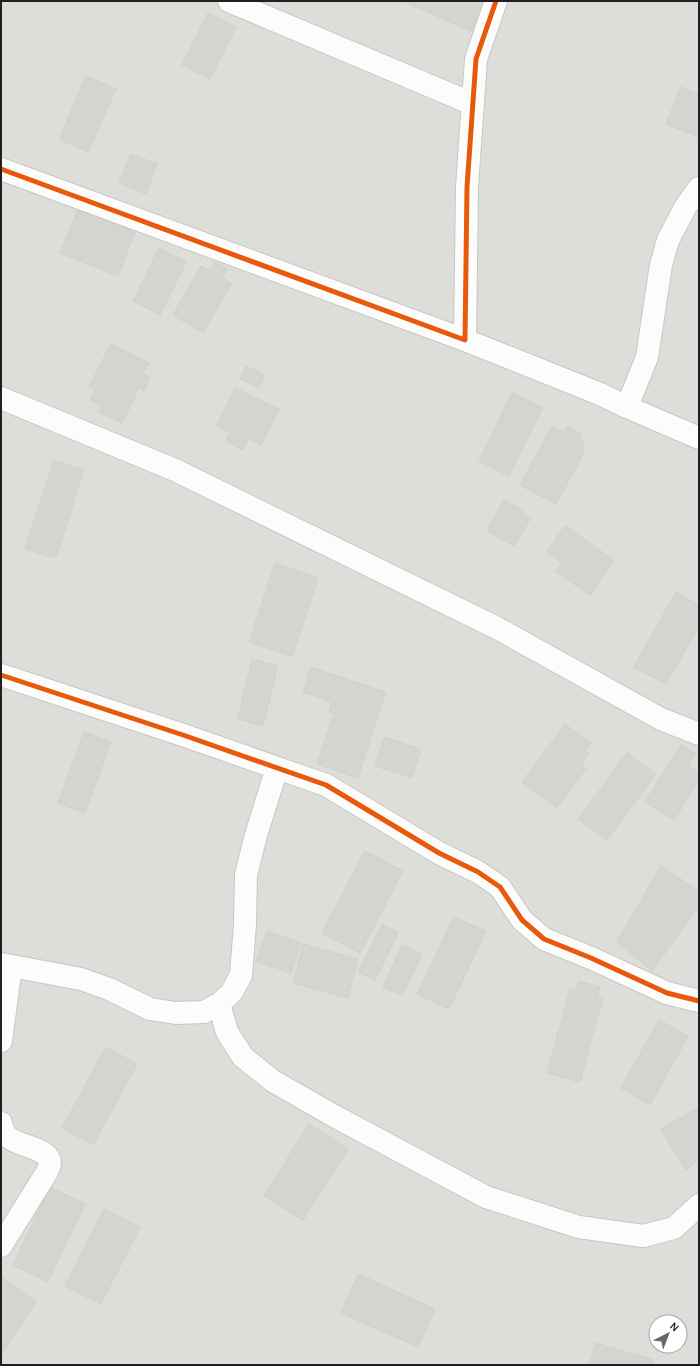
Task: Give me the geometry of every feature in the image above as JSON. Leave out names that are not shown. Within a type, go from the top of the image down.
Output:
[{"type":"street","points":[[229,1],[473,104]]},
{"type":"street","points":[[465,340],[467,187],[476,59],[496,1]]},
{"type":"street","points":[[1,169],[465,340],[600,394],[699,438]]},
{"type":"street","points":[[627,407],[647,357],[662,266],[668,240],[686,206],[699,188]]},
{"type":"street","points":[[1,398],[182,473],[497,628],[660,719],[699,734]]},
{"type":"street","points":[[1,675],[183,735],[326,785],[439,853],[478,872],[500,887],[522,920],[544,939],[591,958],[667,993],[699,1001]]},
{"type":"street","points":[[1,1041],[6,965],[81,979],[109,989],[150,1009],[176,1013],[204,1012],[219,1004],[232,992],[241,974],[245,924],[246,875],[256,835],[277,768]]},
{"type":"street","points":[[219,1004],[227,1032],[243,1057],[273,1081],[336,1117],[486,1197],[579,1227],[643,1236],[674,1228],[699,1205]]},
{"type":"street","points":[[1,1122],[7,1136],[17,1143],[44,1152],[49,1158],[50,1164],[1,1246]]},
{"type":"shaded area","points":[[1,1],[699,1],[699,1365],[1,1365]]},
{"type":"building","points":[[403,1],[486,1],[473,32]]},
{"type":"building","points":[[208,13],[236,27],[210,79],[182,65]]},
{"type":"building","points":[[86,76],[116,89],[88,152],[59,139]]},
{"type":"building","points":[[681,87],[699,94],[699,137],[666,124]]},
{"type":"building","points":[[131,154],[157,164],[146,194],[119,183]]},
{"type":"building","points":[[78,209],[135,232],[118,276],[60,253]]},
{"type":"building","points":[[159,248],[186,262],[160,315],[133,301]]},
{"type":"building","points":[[215,262],[227,269],[222,278],[231,284],[203,333],[173,315],[201,266],[210,271]]},
{"type":"building","points":[[111,344],[149,363],[143,373],[150,377],[144,391],[139,388],[122,423],[99,412],[102,405],[90,400],[95,390],[89,387]]},
{"type":"building","points":[[246,366],[265,375],[259,388],[240,379]]},
{"type":"building","points":[[235,388],[279,409],[261,445],[248,438],[243,450],[226,441],[230,432],[216,426]]},
{"type":"building","points":[[512,393],[543,408],[509,476],[479,461]]},
{"type":"building","points":[[552,426],[564,432],[567,426],[582,434],[579,439],[585,442],[581,449],[585,451],[556,504],[520,485]]},
{"type":"building","points":[[54,460],[84,470],[56,558],[25,549]]},
{"type":"building","points":[[504,500],[524,511],[522,514],[530,519],[514,546],[487,531]]},
{"type":"building","points":[[565,526],[614,560],[590,595],[556,572],[562,562],[547,552]]},
{"type":"building","points":[[275,563],[318,578],[292,656],[249,642]]},
{"type":"building","points":[[676,592],[699,605],[699,626],[666,684],[634,667]]},
{"type":"building","points":[[252,659],[278,666],[263,726],[238,719]]},
{"type":"building","points":[[311,667],[386,692],[358,778],[317,764],[334,714],[329,712],[332,702],[303,692]]},
{"type":"building","points":[[565,724],[591,743],[585,750],[589,753],[581,764],[586,768],[557,808],[522,782]]},
{"type":"building","points":[[84,732],[111,742],[85,813],[58,803]]},
{"type":"building","points":[[384,737],[421,749],[412,778],[375,766]]},
{"type":"building","points":[[681,745],[696,754],[688,766],[699,773],[699,780],[674,820],[645,802]]},
{"type":"building","points":[[627,753],[656,774],[607,840],[578,819]]},
{"type":"building","points":[[365,851],[403,871],[360,953],[322,933]]},
{"type":"building","points":[[661,866],[699,891],[699,906],[652,971],[617,942]]},
{"type":"building","points":[[454,917],[486,931],[449,1009],[417,994]]},
{"type":"building","points":[[382,924],[398,933],[375,980],[358,972]]},
{"type":"building","points":[[267,931],[301,943],[291,973],[256,961]]},
{"type":"building","points":[[303,944],[358,959],[348,998],[293,983]]},
{"type":"building","points":[[402,945],[422,954],[402,995],[383,987]]},
{"type":"building","points":[[579,981],[600,987],[597,996],[603,998],[580,1082],[547,1073],[570,989],[576,990]]},
{"type":"building","points":[[659,1020],[688,1036],[650,1105],[621,1088]]},
{"type":"building","points":[[106,1047],[137,1064],[93,1145],[62,1128]]},
{"type":"building","points":[[699,1107],[699,1159],[686,1170],[661,1129]]},
{"type":"building","points":[[309,1124],[348,1149],[303,1220],[264,1196]]},
{"type":"building","points":[[50,1187],[85,1204],[48,1282],[13,1265]]},
{"type":"building","points":[[104,1209],[140,1227],[101,1304],[65,1286]]},
{"type":"building","points":[[358,1274],[435,1309],[418,1347],[341,1313]]},
{"type":"building","points":[[1,1277],[36,1301],[1,1355]]},
{"type":"building","points":[[595,1343],[654,1360],[652,1365],[589,1365]]},
{"type":"cycle path","points":[[1,169],[465,340],[467,187],[476,59],[496,1]]},
{"type":"cycle path","points":[[1,675],[183,735],[326,785],[439,853],[478,872],[500,887],[522,920],[544,939],[591,958],[667,993],[699,1001]]}]
